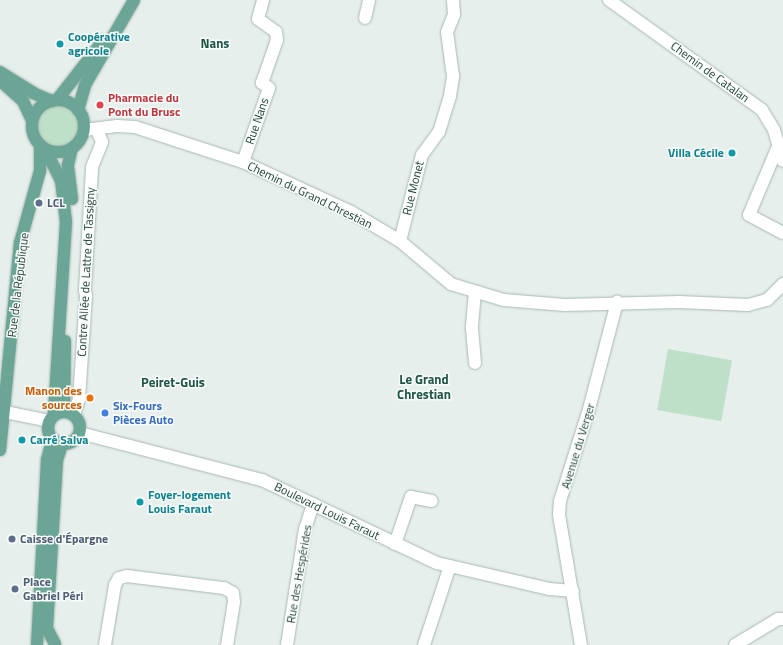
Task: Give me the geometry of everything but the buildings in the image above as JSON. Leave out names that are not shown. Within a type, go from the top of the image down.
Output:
[{"type":"main road","points":[[78,110],[81,92],[118,25],[134,0]]},
{"type":"main road","points":[[32,120],[39,108],[55,100],[118,25]]},
{"type":"main road","points":[[0,72],[33,93],[55,100],[65,101],[78,110],[83,119],[84,130],[78,144],[72,148],[58,152],[43,147]]},
{"type":"main road","points":[[0,81],[14,91],[29,110],[32,120],[32,129],[61,180],[66,222],[60,416]]},
{"type":"main road","name":"Rue de la République","points":[[0,450],[2,412],[20,243],[40,171],[43,147]]},
{"type":"main road","points":[[60,416],[79,422],[80,434],[71,443],[57,442],[48,433],[60,416],[72,218],[68,165],[72,148]]},
{"type":"main road","points":[[54,645],[47,628],[57,442]]},
{"type":"main road","points":[[37,645],[47,460],[57,442]]},
{"type":"street","name":"Rue Nans","points":[[243,162],[269,88],[262,83],[277,40],[276,32],[258,19],[263,0]]},
{"type":"street","points":[[365,18],[369,0]]},
{"type":"street","name":"Rue Monet","points":[[400,241],[422,154],[439,132],[450,96],[453,76],[447,32],[454,15],[453,0]]},
{"type":"street","name":"Chemin de Catalan","points":[[616,2],[762,110],[768,118],[779,144],[783,161]]},
{"type":"street","name":"Chemin du Grand Chrestian","points":[[84,130],[97,130],[117,126],[135,127],[243,162],[351,212],[400,241],[441,279],[476,292],[524,303],[583,304],[617,302]]},
{"type":"street","name":"Contre Allée de Lattre de Tassigny","points":[[60,416],[79,399],[86,296],[92,167],[102,142],[97,130]]},
{"type":"street","points":[[779,144],[749,215],[783,233]]},
{"type":"street","points":[[617,302],[748,305],[767,300],[783,284]]},
{"type":"street","points":[[475,363],[472,326],[476,292]]},
{"type":"street","name":"Avenue du Verger","points":[[581,645],[573,590],[559,515],[560,501],[589,409],[617,302]]},
{"type":"street","points":[[2,412],[60,416]]},
{"type":"street","name":"Boulevard Louis Faraut","points":[[80,434],[262,480],[395,544],[450,566],[550,589],[573,590]]},
{"type":"street","points":[[395,544],[411,497],[432,500]]},
{"type":"street","name":"Rue des Hespérides","points":[[287,645],[305,529],[312,504]]},
{"type":"street","points":[[424,645],[450,566]]},
{"type":"street","points":[[104,645],[115,585],[119,578],[127,576],[224,588],[232,593],[234,602],[228,645]]},
{"type":"street","name":"Avenue du Verger","points":[[573,590],[580,609],[588,645]]},
{"type":"street","points":[[735,645],[778,619],[783,618]]},
{"type":"green space","points":[[58,100],[72,104],[80,112],[84,126],[80,140],[72,148],[58,152],[44,148],[36,140],[32,126],[36,112],[44,104]]},
{"type":"green space","points":[[668,349],[732,360],[721,421],[657,410]]},
{"type":"place","name":"Coopérative agricole","points":[[60,44]]},
{"type":"place","name":"Pharmacie du Pont du Brusc","points":[[100,105]]},
{"type":"place","name":"Villa Cécile","points":[[732,153]]},
{"type":"place","name":"LCL","points":[[39,203]]},
{"type":"place","name":"Manon des sources","points":[[90,398]]},
{"type":"place","name":"Six-Fours Pièces Auto","points":[[105,413]]},
{"type":"place","name":"Carré Salva","points":[[22,440]]},
{"type":"place","name":"Foyer-logement Louis Faraut","points":[[140,502]]},
{"type":"place","name":"Caisse d'Épargne","points":[[12,539]]},
{"type":"place","name":"Place Gabriel Péri","points":[[15,589]]},
{"type":"district","name":"Nans","points":[[215,43]]},
{"type":"district","name":"Peiret-Guis","points":[[173,382]]},
{"type":"district","name":"Le Grand Chrestian","points":[[424,388]]}]
